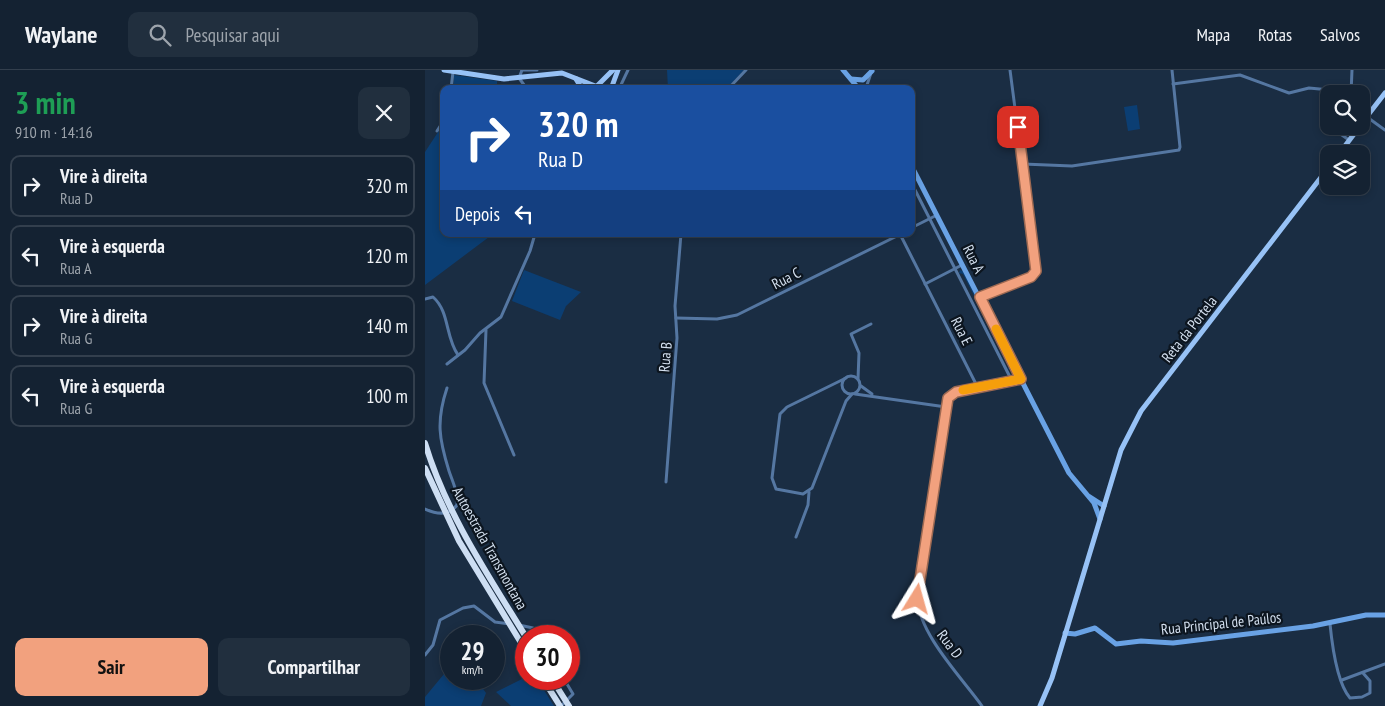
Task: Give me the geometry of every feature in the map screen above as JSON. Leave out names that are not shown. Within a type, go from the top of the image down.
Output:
[{"type":"highway","name":"Autoestrada Transmontana","points":[[425,443],[444,495],[475,553],[519,625]]},
{"type":"highway","name":"Autoestrada Transmontana","points":[[425,468],[437,498],[468,556],[515,633]]},
{"type":"highway","points":[[550,690],[559,705]]},
{"type":"highway","points":[[559,690],[569,706]]},
{"type":"main road","points":[[444,70],[504,79],[559,73],[588,85]]},
{"type":"main road","points":[[595,85],[613,70]]},
{"type":"main road","points":[[612,85],[618,70]]},
{"type":"main road","points":[[575,79],[579,85]]},
{"type":"main road","points":[[1370,113],[1385,93]]},
{"type":"main road","points":[[1345,145],[1353,135]]},
{"type":"main road","name":"Reta da Portela","points":[[1040,706],[1049,688],[1103,506],[1124,443],[1139,414],[1320,179]]},
{"type":"street","points":[[524,85],[519,78],[522,70],[537,70]]},
{"type":"street","points":[[621,85],[629,70]]},
{"type":"street","points":[[732,85],[746,70]]},
{"type":"street","points":[[843,70],[856,85]]},
{"type":"street","points":[[980,297],[1031,277],[1036,271],[1010,70]]},
{"type":"street","points":[[1023,164],[1072,166],[1179,150],[1172,70]]},
{"type":"street","points":[[1351,85],[1352,70]]},
{"type":"street","points":[[851,79],[863,80],[872,71]]},
{"type":"street","points":[[869,85],[872,71]]},
{"type":"street","points":[[451,85],[453,72]]},
{"type":"street","points":[[1173,84],[1240,75],[1289,93],[1309,88],[1320,89]]},
{"type":"street","points":[[851,79],[862,85]]},
{"type":"street","points":[[1370,119],[1385,130]]},
{"type":"street","points":[[437,131],[440,126]]},
{"type":"street","points":[[1342,135],[1349,140]]},
{"type":"street","name":"Rua A","points":[[915,172],[1069,473],[1095,501],[1099,520]]},
{"type":"street","points":[[915,190],[1012,381]]},
{"type":"street","points":[[915,226],[938,215]]},
{"type":"street","points":[[447,364],[505,312],[531,250],[534,237]]},
{"type":"street","name":"Rua B","points":[[666,482],[677,338],[676,318],[681,237]]},
{"type":"street","name":"Rua C","points":[[676,318],[717,319],[737,316],[894,237]]},
{"type":"street","name":"Rua E","points":[[902,237],[978,388]]},
{"type":"street","points":[[925,284],[963,265]]},
{"type":"street","points":[[425,300],[433,297],[443,309],[446,328],[458,356]]},
{"type":"street","points":[[871,324],[851,334],[859,352],[857,368],[860,385],[872,394]]},
{"type":"street","points":[[488,329],[483,383],[514,455]]},
{"type":"street","points":[[809,492],[801,494],[781,492],[773,484],[779,420],[786,408],[851,376],[857,368]]},
{"type":"street","points":[[851,376],[858,379]]},
{"type":"street","points":[[845,378],[843,388],[846,401]]},
{"type":"street","points":[[845,392],[872,394],[946,407],[948,398],[954,392],[1021,379]]},
{"type":"street","points":[[834,384],[843,388]]},
{"type":"street","points":[[796,537],[808,503],[809,492],[814,486],[846,401],[860,385]]},
{"type":"street","points":[[425,509],[439,513],[451,510],[457,505],[455,486],[438,433],[440,409],[447,388]]},
{"type":"street","name":"Rua D","points":[[946,407],[917,599],[918,611],[929,635],[982,706]]},
{"type":"street","points":[[1095,501],[1106,498]]},
{"type":"street","points":[[1095,501],[1103,506]]},
{"type":"street","points":[[425,655],[433,645],[441,620],[470,606],[476,607],[497,623],[515,626]]},
{"type":"street","name":"Rua Principal de Paúlos","points":[[1065,633],[1075,634],[1095,628],[1116,644],[1141,641],[1167,643],[1330,624],[1366,615],[1385,615]]},
{"type":"street","points":[[1330,624],[1333,650],[1342,680],[1350,698],[1362,697],[1368,694],[1371,689],[1369,680],[1363,673]]},
{"type":"street","points":[[1342,680],[1385,664]]},
{"type":"street","points":[[559,705],[573,694],[571,690]]},
{"type":"shaded area","points":[[667,70],[744,70],[730,85],[668,85]]},
{"type":"shaded area","points":[[454,75],[497,81],[497,84],[494,85],[453,85]]},
{"type":"shaded area","points":[[1137,105],[1140,129],[1128,131],[1124,107]]},
{"type":"shaded area","points":[[440,129],[440,237],[489,237],[425,285],[425,152]]},
{"type":"shaded area","points":[[524,270],[581,292],[566,306],[560,320],[512,301]]},
{"type":"shaded area","points":[[960,270],[963,271],[1012,367],[1011,370],[1008,369],[1009,365],[963,274],[959,273]]},
{"type":"shaded area","points":[[440,679],[440,690],[484,690],[486,693],[481,706],[425,706],[425,697]]},
{"type":"shaded area","points":[[515,682],[515,690],[544,690],[554,706],[511,706],[496,692],[505,690],[505,688]]},
{"type":"slow traffic","points":[[963,390],[1021,379],[996,329]]},
{"type":"route","points":[[917,599],[948,398],[956,392],[1021,379],[980,297],[1031,277],[1036,271],[1018,127]]}]
